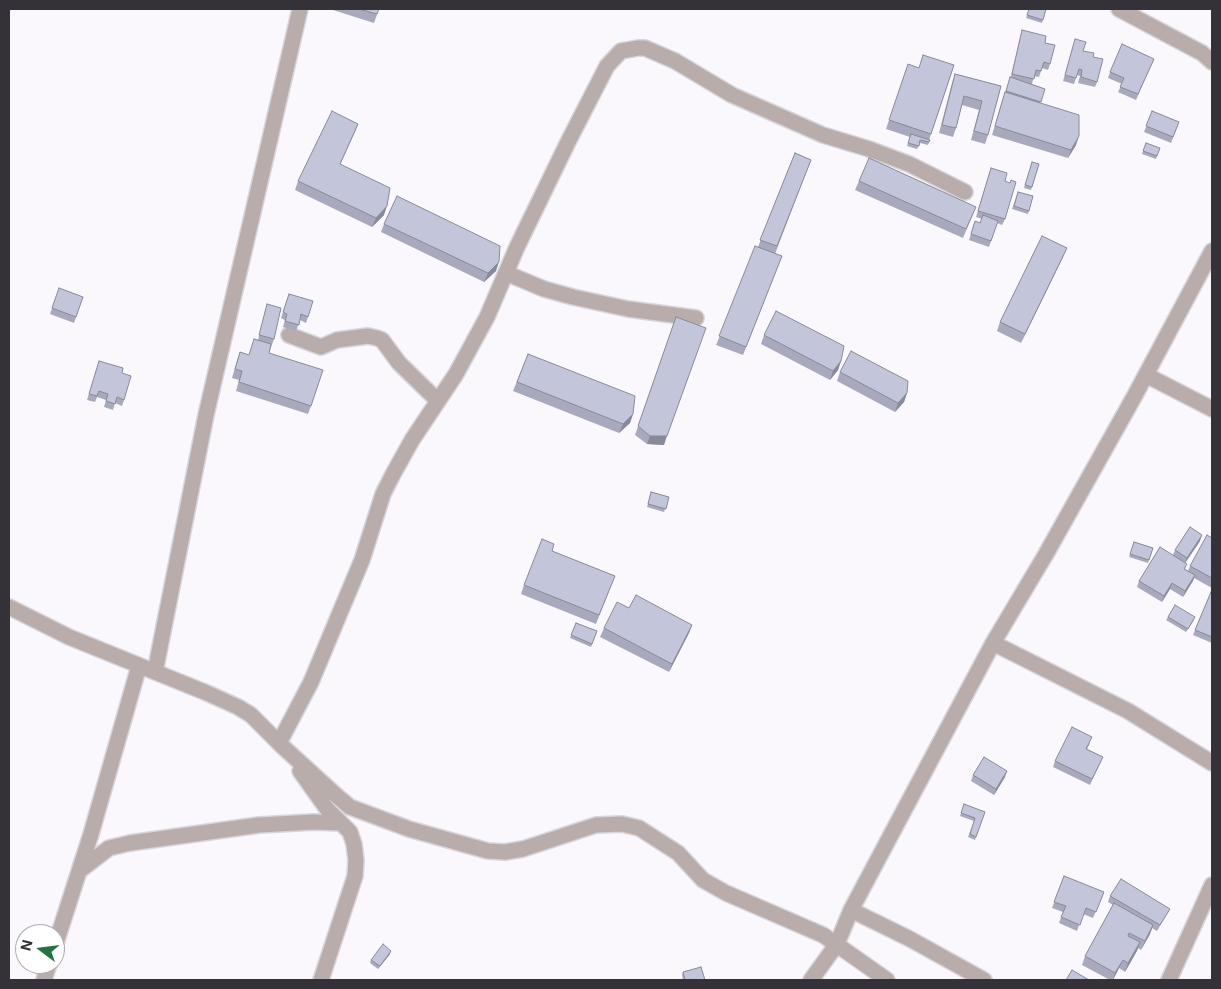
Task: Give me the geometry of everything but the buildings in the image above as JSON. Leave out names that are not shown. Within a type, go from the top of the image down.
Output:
[{"type":"street","points":[[155,672],[206,416],[300,9]]},
{"type":"street","points":[[1118,9],[1202,53],[1212,62]]},
{"type":"street","points":[[281,745],[358,569],[384,494],[412,440],[456,374],[487,317],[517,247],[607,66],[621,51],[645,48],[675,62],[732,95],[823,135],[909,164],[964,192]]},
{"type":"street","points":[[810,980],[837,944],[851,910],[993,644],[1046,554],[1146,375],[1212,251]]},
{"type":"street","points":[[506,273],[544,289],[573,297],[628,309],[696,318]]},
{"type":"street","points":[[290,335],[320,346],[338,340],[368,336],[382,340],[400,363],[438,401]]},
{"type":"street","points":[[1146,375],[1212,409]]},
{"type":"street","points":[[9,607],[68,637],[208,693],[251,714],[281,745],[350,807],[409,829],[488,852],[523,849],[596,826],[622,824],[640,828],[678,853],[703,880],[726,893],[811,929],[837,944],[887,980]]},
{"type":"street","points":[[993,644],[1128,711],[1212,763]]},
{"type":"street","points":[[62,924],[139,666]]},
{"type":"street","points":[[281,745],[327,809],[350,832],[354,844],[355,876],[321,980]]},
{"type":"street","points":[[79,871],[109,848],[130,843],[259,825],[314,822],[341,823]]},
{"type":"street","points":[[1168,980],[1212,885]]},
{"type":"street","points":[[851,910],[910,939],[984,980]]}]
